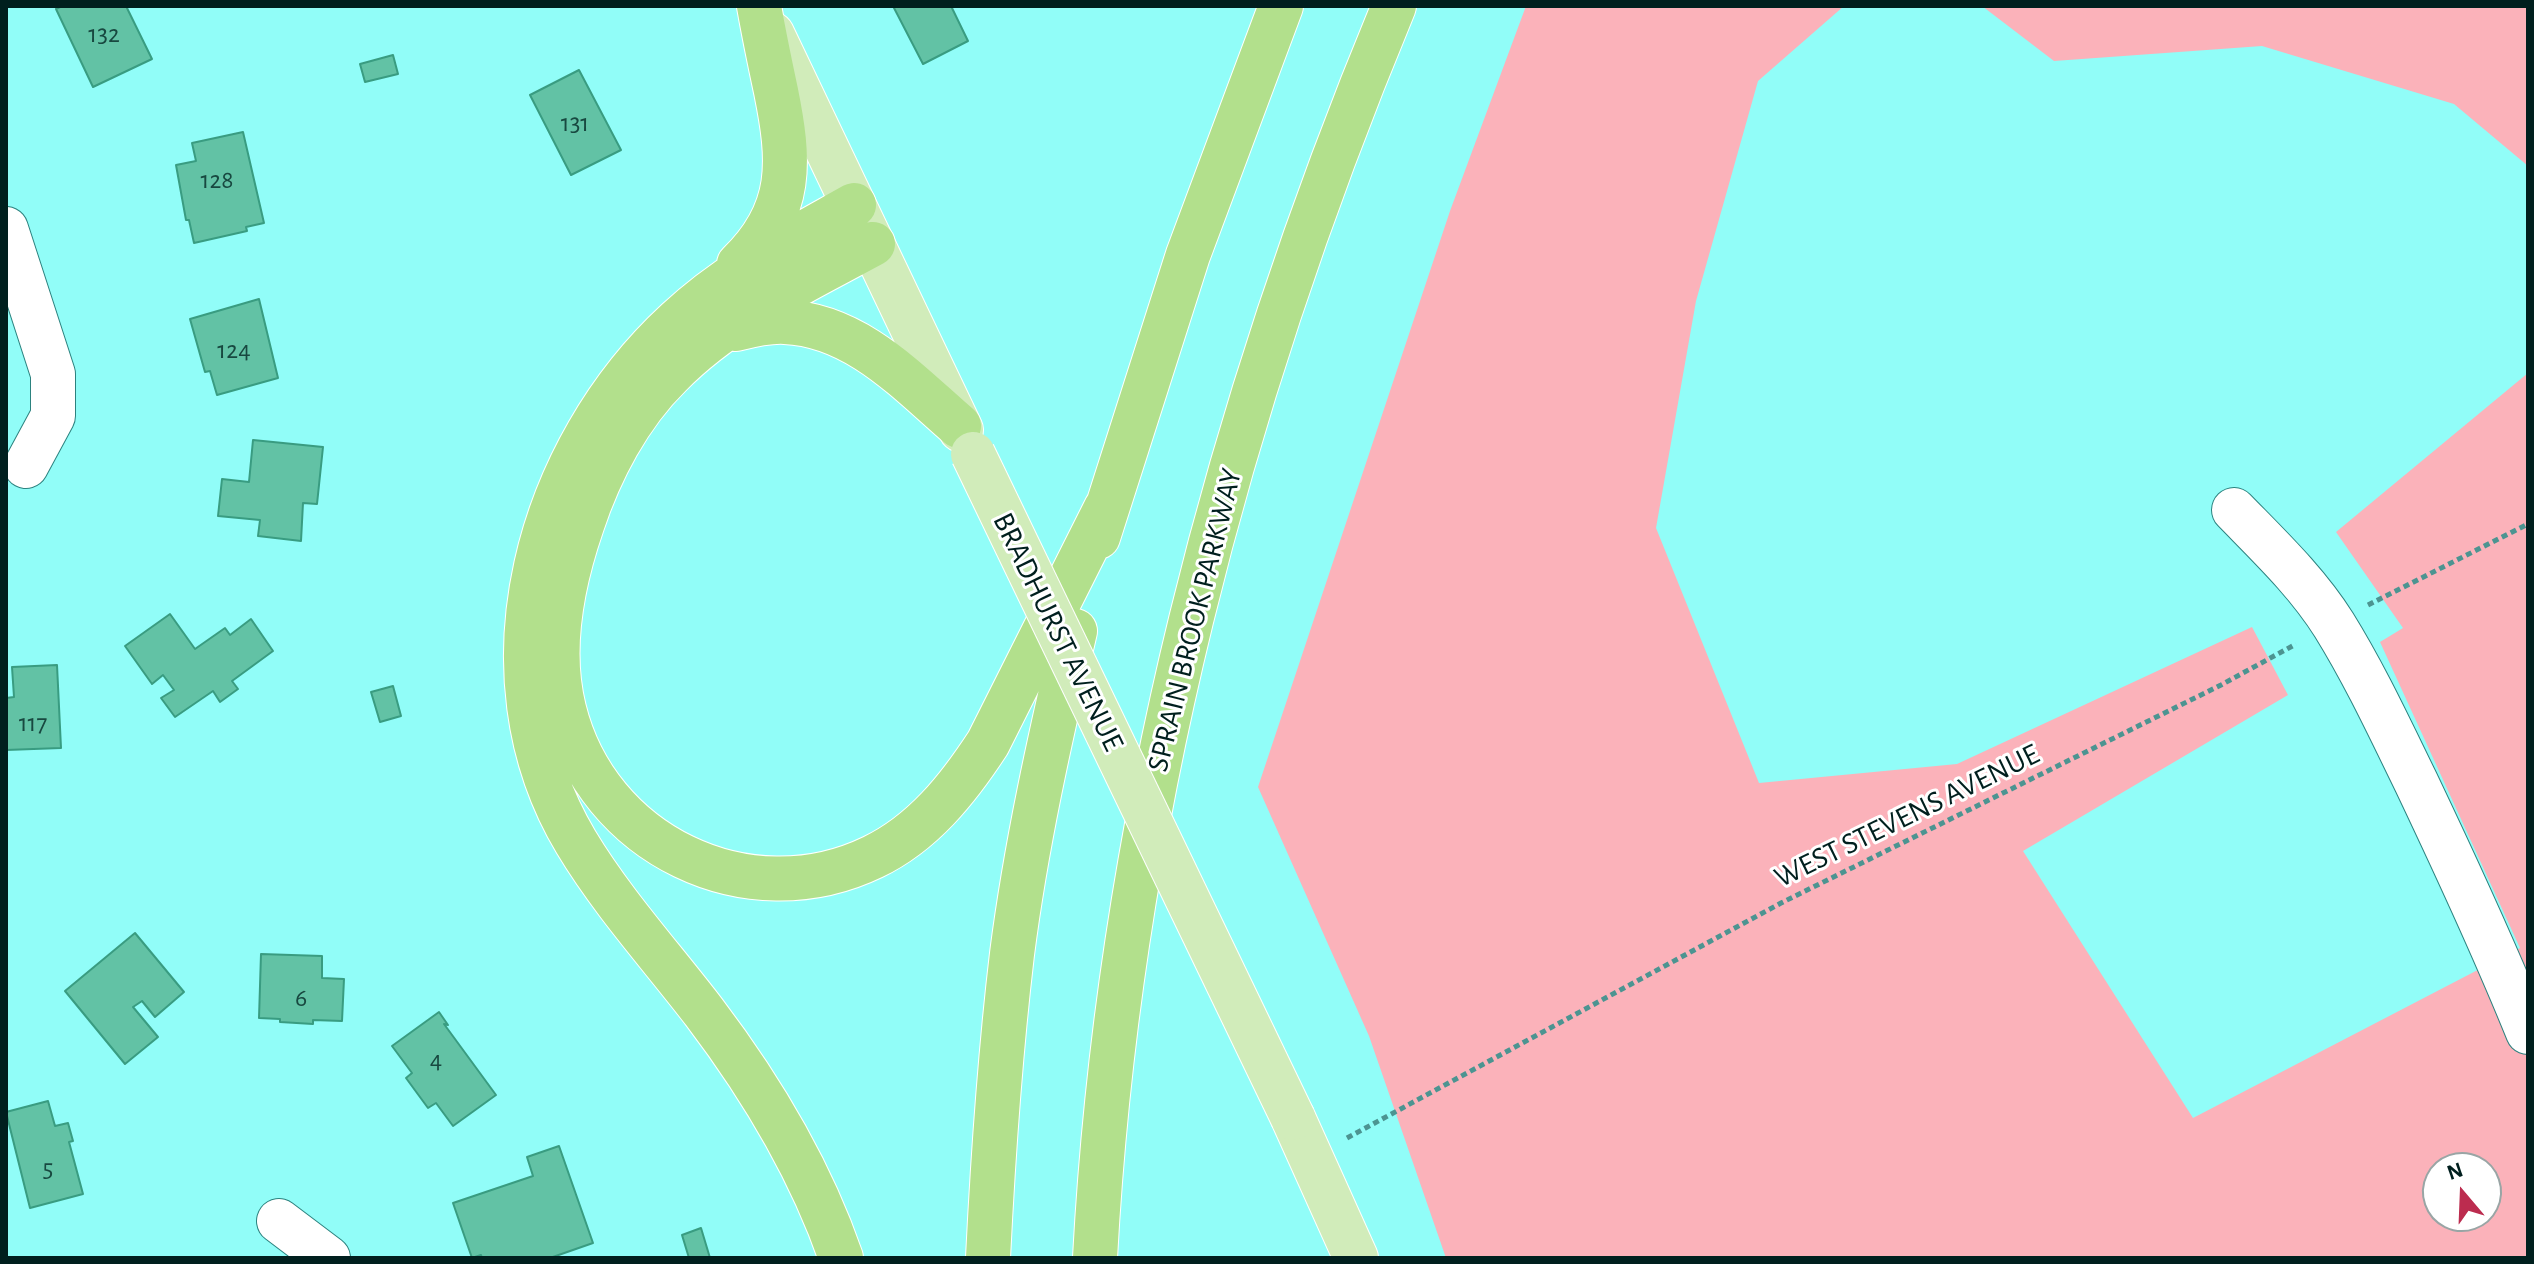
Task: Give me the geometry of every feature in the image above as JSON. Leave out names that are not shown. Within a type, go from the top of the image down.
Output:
[{"type":"highway","points":[[759,6],[782,122],[786,168],[783,189],[769,226],[749,254],[646,351],[616,387],[594,421],[557,494],[535,568],[529,605],[526,645],[529,702],[546,777],[576,841],[596,873],[706,1014],[755,1085],[800,1161],[841,1258]]},
{"type":"highway","points":[[988,1258],[993,1147],[1009,983],[1029,845],[1050,737],[1106,508],[1188,255],[1281,6]]},
{"type":"highway","name":"SPRAIN BROOK PARKWAY","points":[[1095,1258],[1105,1131],[1132,913],[1166,728],[1202,571],[1278,316],[1322,190],[1394,6]]},
{"type":"highway","points":[[709,293],[747,266],[854,205]]},
{"type":"highway","points":[[873,244],[766,303],[699,349],[669,375],[643,407],[602,474],[575,544],[557,647],[563,707],[571,735],[599,787],[641,831],[664,847],[722,872],[783,880],[815,876],[874,857],[899,843],[922,824],[960,783],[988,743],[1106,508]]},
{"type":"highway","points":[[699,349],[733,329],[756,324],[782,321],[825,329],[848,338],[878,358],[966,440]]},
{"type":"main road","name":"BRADHURST AVENUE","points":[[759,6],[1293,1118],[1356,1258]]},
{"type":"street","points":[[6,229],[53,374],[53,416],[26,466]]},
{"type":"street","points":[[2234,510],[2271,547],[2333,624],[2397,742],[2528,1032]]},
{"type":"street","points":[[279,1221],[328,1258]]},
{"type":"path","name":"WEST STEVENS AVENUE","points":[[1310,1158],[1781,903],[2221,685],[2528,524]]},
{"type":"shaded area","points":[[1526,6],[1844,6],[1758,81],[1696,301],[1656,528],[1759,783],[1957,764],[2252,627],[2288,695],[2023,851],[2193,1118],[2520,948],[2380,642],[2403,628],[2336,532],[2528,373],[2528,1258],[1446,1258],[1369,1036],[1258,787],[1450,211]]},
{"type":"shaded area","points":[[1982,6],[2528,6],[2528,166],[2454,104],[2262,46],[2054,61]]},
{"type":"building","points":[[62,6],[126,6],[152,59],[93,87],[56,9]]},
{"type":"building","points":[[893,6],[951,6],[968,41],[923,64]]},
{"type":"building","points":[[393,55],[398,74],[365,82],[360,64]]},
{"type":"building","points":[[579,70],[621,150],[571,175],[530,95]]},
{"type":"building","points":[[243,132],[264,223],[246,227],[247,231],[194,243],[189,220],[186,220],[176,165],[196,161],[192,143]]},
{"type":"building","points":[[259,299],[278,378],[217,395],[210,371],[205,372],[190,319]]},
{"type":"building","points":[[253,440],[323,447],[317,504],[303,503],[301,541],[258,536],[260,520],[218,516],[222,479],[249,482]]},
{"type":"building","points":[[170,614],[195,649],[225,628],[230,635],[251,619],[273,651],[232,681],[238,689],[220,702],[213,691],[175,717],[161,698],[174,690],[163,675],[152,684],[125,646]]},
{"type":"building","points":[[57,665],[61,748],[6,750],[6,698],[14,697],[12,667]]},
{"type":"building","points":[[393,686],[401,716],[380,722],[371,692]]},
{"type":"building","points":[[135,933],[184,992],[155,1017],[142,1001],[133,1007],[158,1037],[125,1064],[65,991]]},
{"type":"building","points":[[261,954],[322,956],[322,978],[344,979],[342,1021],[313,1020],[313,1024],[259,1018]]},
{"type":"building","points":[[439,1012],[448,1025],[444,1024],[496,1095],[453,1126],[436,1103],[428,1108],[406,1078],[412,1073],[392,1046]]},
{"type":"building","points":[[48,1101],[55,1126],[68,1123],[73,1141],[69,1142],[83,1194],[30,1208],[6,1112]]},
{"type":"building","points":[[559,1146],[593,1243],[550,1258],[482,1258],[481,1255],[472,1258],[453,1203],[533,1176],[527,1157]]},
{"type":"building","points":[[701,1228],[710,1258],[689,1258],[682,1235]]}]
